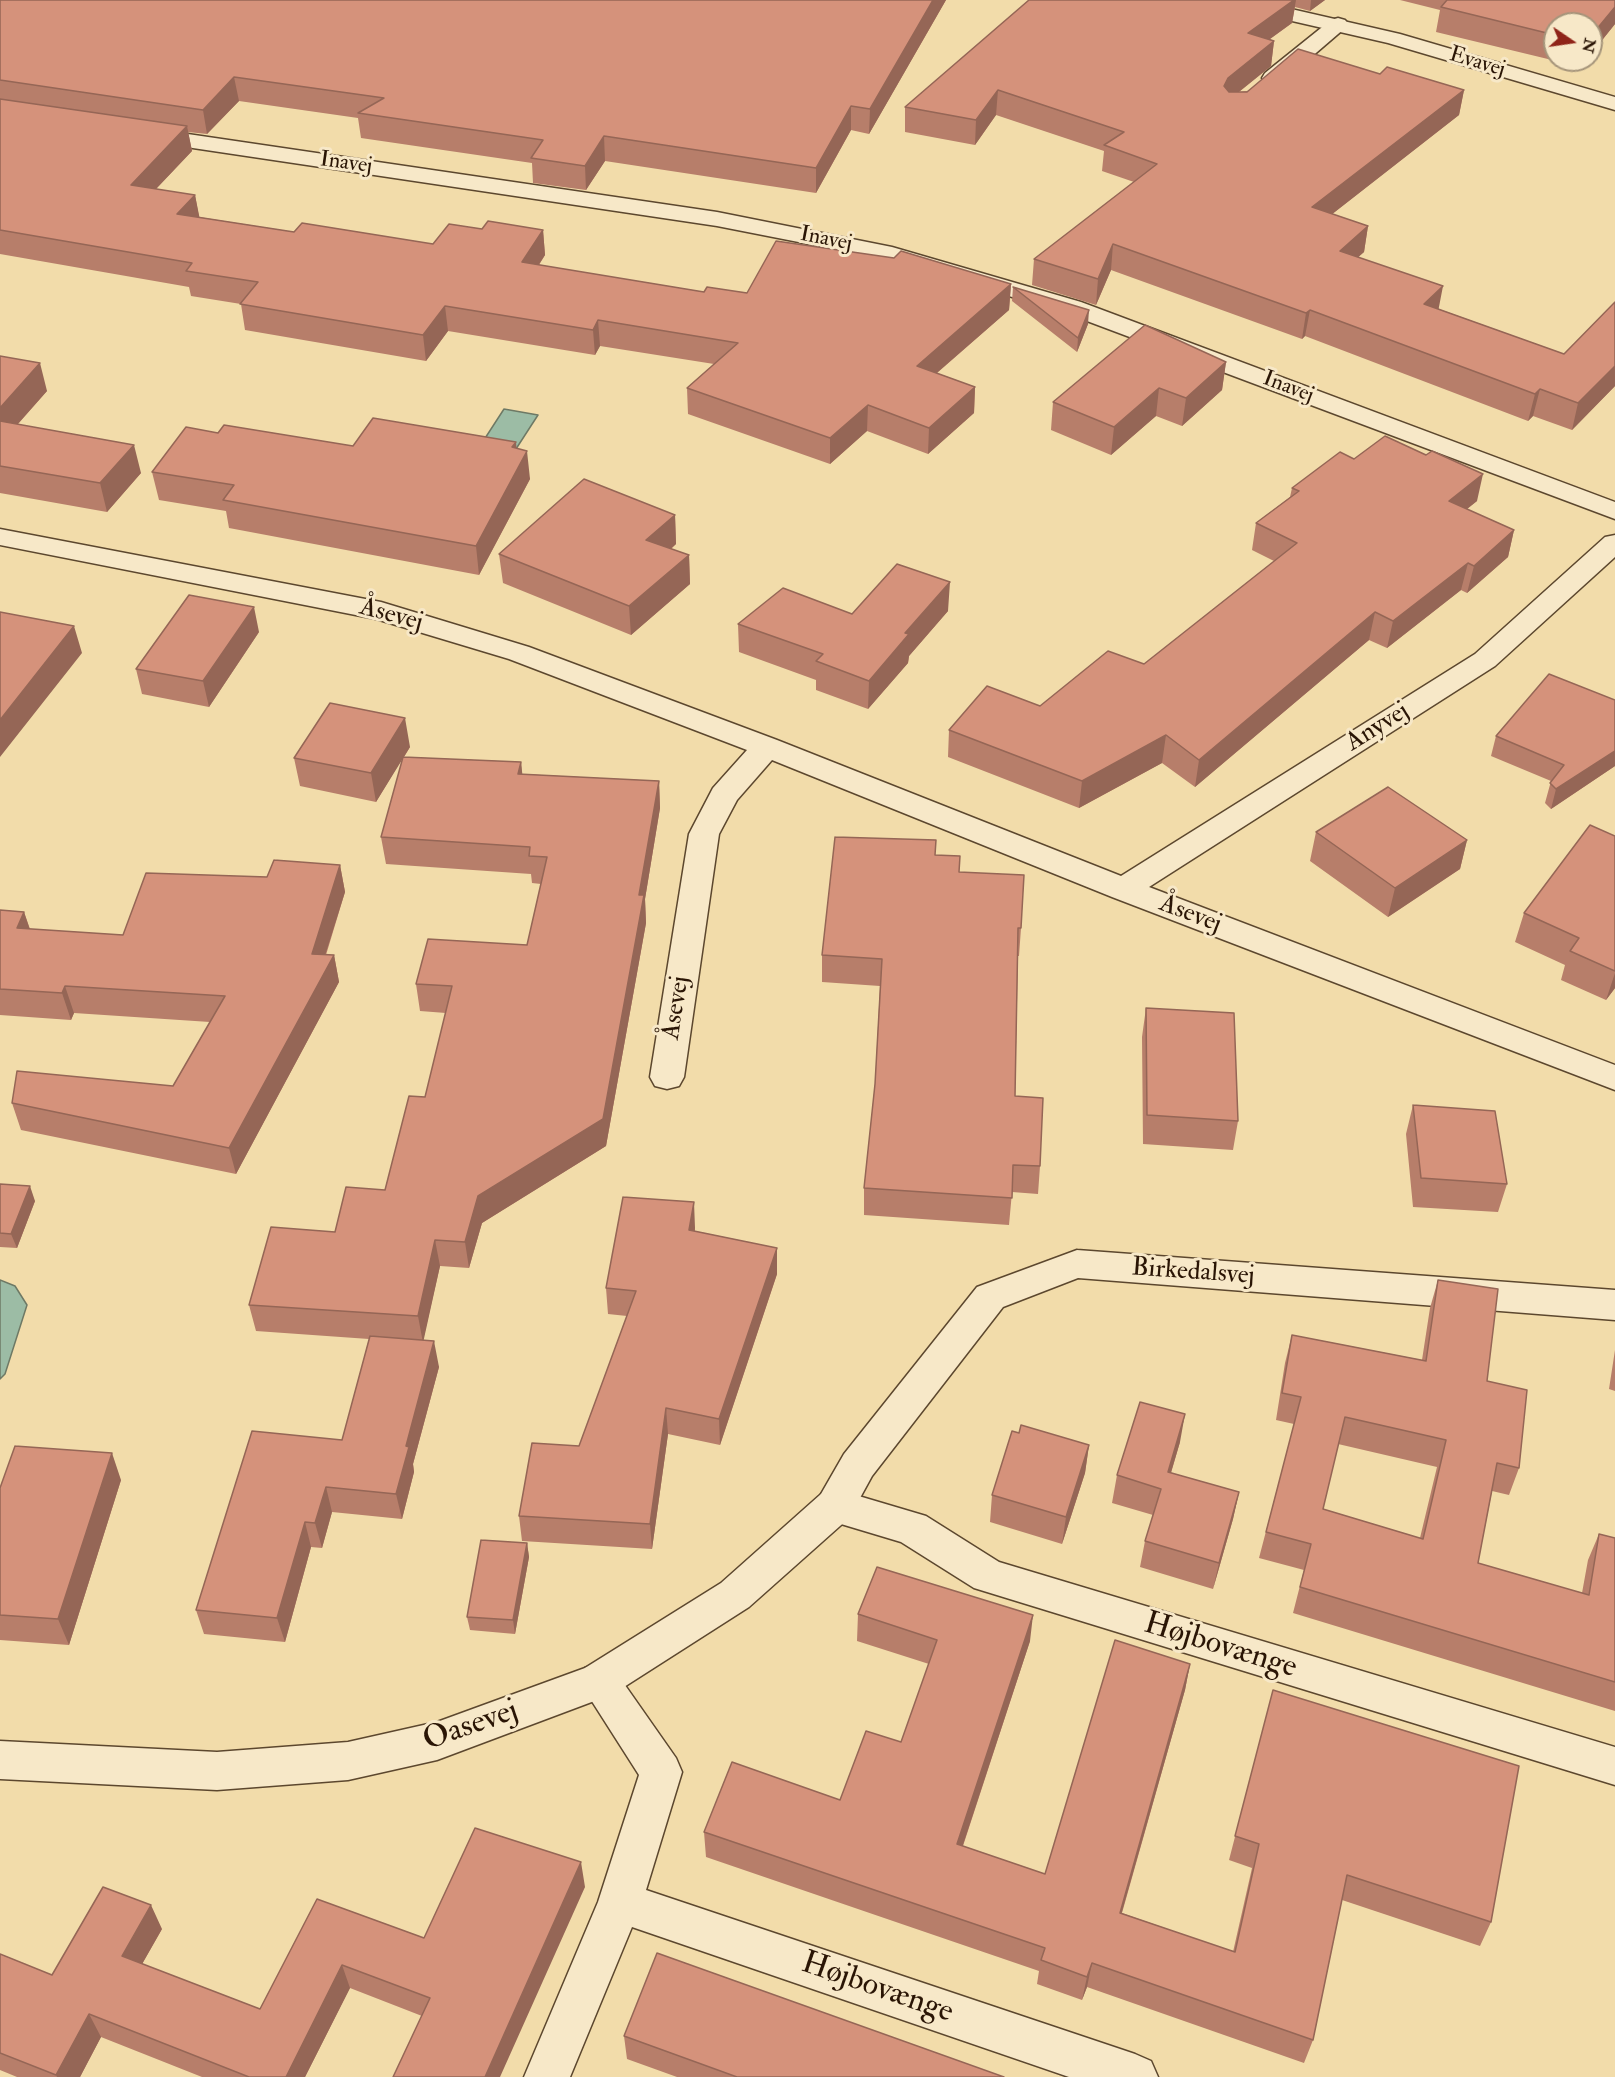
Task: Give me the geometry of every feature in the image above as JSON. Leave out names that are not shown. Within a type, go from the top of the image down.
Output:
[{"type":"street","name":"Evavej","points":[[1226,0],[1338,24],[1615,105]]},
{"type":"street","points":[[1260,89],[1338,24]]},
{"type":"street","name":"Inavej","points":[[126,132],[717,219],[884,252],[1072,307],[1615,511]]},
{"type":"street","name":"Åsevej","points":[[0,537],[381,610],[519,653],[767,747],[1123,889],[1615,1078]]},
{"type":"street","name":"Anyvej","points":[[1123,889],[1485,660],[1615,543]]},
{"type":"street","name":"Åsevej","points":[[667,1077],[704,834],[724,795],[767,747]]},
{"type":"street","name":"Birkedalsvej","points":[[858,1466],[990,1297],[1077,1264],[1615,1305]]},
{"type":"street","name":"Oasevej","points":[[0,1760],[217,1771],[348,1761],[437,1742],[599,1682],[735,1595],[835,1506],[858,1466]]},
{"type":"street","name":"Højbovænge","points":[[835,1506],[912,1528],[988,1576],[1615,1766]]},
{"type":"street","points":[[547,2077],[620,1902],[661,1772],[599,1682]]},
{"type":"street","name":"Højbovænge","points":[[620,1902],[1135,2077]]},
{"type":"shaded area","points":[[504,409],[538,415],[514,452],[480,446]]},
{"type":"shaded area","points":[[0,1280],[15,1286],[27,1305],[5,1374],[0,1379]]},
{"type":"building","points":[[0,0],[933,0],[870,109],[851,106],[816,168],[604,136],[585,166],[531,158],[543,140],[358,113],[384,98],[234,77],[203,110],[0,80]]},
{"type":"building","points":[[1029,0],[1294,0],[1248,33],[1274,41],[1228,78],[1224,86],[1229,92],[1247,92],[1298,49],[1380,74],[1387,67],[1464,90],[1312,207],[1368,226],[1340,251],[1443,286],[1424,304],[1564,354],[1615,302],[1615,366],[1578,403],[1540,389],[1535,394],[1310,310],[1306,313],[1113,244],[1098,279],[1034,259],[1157,164],[1104,145],[1124,132],[998,90],[976,120],[905,107]]},
{"type":"building","points":[[1447,0],[1615,0],[1615,7],[1603,22],[1603,12],[1543,12],[1543,32],[1441,7]]},
{"type":"building","points":[[0,99],[187,126],[131,185],[195,195],[177,214],[294,232],[302,223],[433,244],[449,224],[482,229],[488,221],[543,230],[522,262],[704,292],[707,287],[747,293],[776,241],[894,258],[901,251],[1011,284],[917,366],[975,387],[929,428],[868,405],[830,438],[687,388],[738,343],[598,320],[593,330],[445,306],[423,335],[240,304],[258,282],[186,271],[192,263],[0,230]]},
{"type":"building","points":[[1013,287],[1089,310],[1078,338]]},
{"type":"building","points":[[1145,325],[1226,362],[1186,398],[1159,388],[1114,427],[1053,402]]},
{"type":"building","points":[[0,356],[40,363],[0,408]]},
{"type":"building","points":[[373,418],[516,442],[512,447],[527,451],[476,546],[223,500],[234,485],[152,472],[186,427],[218,433],[224,425],[353,446]]},
{"type":"building","points":[[0,421],[134,445],[100,483],[0,466]]},
{"type":"building","points":[[1385,436],[1426,455],[1432,451],[1483,474],[1449,501],[1514,530],[1474,566],[1468,563],[1393,621],[1375,612],[1199,760],[1166,735],[1082,781],[949,730],[987,686],[1040,706],[1108,651],[1144,664],[1297,543],[1256,523],[1299,491],[1292,488],[1340,452],[1354,459]]},
{"type":"building","points":[[584,479],[675,515],[646,540],[689,555],[629,606],[499,554]]},
{"type":"building","points":[[897,564],[950,582],[905,633],[909,634],[869,681],[816,661],[823,654],[738,624],[783,588],[852,614]]},
{"type":"building","points":[[189,595],[254,607],[203,681],[136,669]]},
{"type":"building","points":[[0,612],[74,626],[0,720]]},
{"type":"building","points":[[1549,674],[1615,700],[1615,751],[1556,789],[1550,783],[1564,765],[1496,736]]},
{"type":"building","points":[[330,703],[405,718],[371,773],[294,758]]},
{"type":"building","points":[[403,757],[521,762],[518,774],[659,781],[639,895],[644,895],[603,1119],[478,1196],[465,1242],[435,1240],[418,1316],[249,1305],[271,1227],[335,1232],[346,1187],[385,1190],[409,1096],[425,1097],[452,986],[416,984],[428,939],[527,945],[547,857],[529,856],[530,847],[381,837]]},
{"type":"building","points":[[1388,787],[1467,840],[1395,888],[1316,832]]},
{"type":"building","points":[[1590,825],[1615,836],[1615,971],[1570,951],[1579,938],[1524,913]]},
{"type":"building","points":[[835,837],[936,840],[935,855],[960,856],[959,872],[1024,875],[1021,928],[1018,928],[1015,1096],[1043,1098],[1040,1166],[1013,1165],[1012,1198],[864,1188],[875,1084],[882,959],[822,955]]},
{"type":"building","points":[[274,860],[340,865],[312,954],[334,955],[229,1148],[12,1103],[17,1071],[173,1086],[225,996],[65,986],[62,993],[0,989],[0,910],[24,912],[17,928],[123,935],[146,873],[267,877]]},
{"type":"building","points":[[1146,1008],[1234,1013],[1238,1121],[1147,1115]]},
{"type":"building","points":[[1413,1105],[1495,1111],[1507,1184],[1421,1178]]},
{"type":"building","points":[[0,1184],[30,1186],[11,1234],[0,1233]]},
{"type":"building","points":[[623,1197],[694,1202],[689,1230],[777,1248],[719,1419],[666,1408],[650,1524],[519,1516],[532,1443],[579,1446],[636,1291],[606,1288]]},
{"type":"building","points":[[1438,1280],[1498,1289],[1487,1381],[1527,1390],[1519,1468],[1497,1463],[1478,1563],[1589,1595],[1599,1534],[1615,1538],[1615,1682],[1300,1587],[1311,1544],[1266,1532],[1301,1397],[1282,1393],[1292,1335],[1426,1361]],"holes":[[[1345,1417],[1446,1440],[1423,1539],[1323,1509]]]},
{"type":"building","points":[[370,1336],[434,1341],[406,1446],[409,1447],[396,1494],[326,1487],[315,1523],[305,1522],[277,1618],[196,1610],[252,1431],[342,1440]]},
{"type":"building","points":[[1140,1402],[1185,1414],[1168,1472],[1239,1492],[1219,1563],[1145,1541],[1161,1489],[1117,1475]]},
{"type":"building","points":[[1021,1425],[1089,1445],[1066,1517],[992,1495],[1012,1431],[1019,1433]]},
{"type":"building","points":[[15,1446],[112,1453],[58,1619],[0,1615],[0,1488]]},
{"type":"building","points":[[481,1540],[527,1543],[513,1620],[467,1617]]},
{"type":"building","points":[[877,1567],[1033,1615],[957,1844],[1045,1874],[1115,1640],[1190,1664],[1120,1913],[1235,1952],[1259,1844],[1235,1836],[1273,1690],[1519,1766],[1491,1922],[1347,1875],[1313,2040],[1092,1963],[1087,1977],[1041,1960],[1045,1948],[704,1832],[732,1762],[840,1800],[866,1731],[901,1742],[937,1640],[858,1614]]},
{"type":"building","points":[[475,1828],[581,1862],[485,2077],[393,2077],[430,1998],[342,1965],[286,2077],[249,2077],[89,2014],[56,2075],[0,2053],[0,1954],[52,1975],[103,1887],[151,1905],[122,1956],[260,2009],[317,1899],[424,1938]]},
{"type":"building","points":[[657,1953],[1004,2077],[737,2077],[624,2036]]}]
